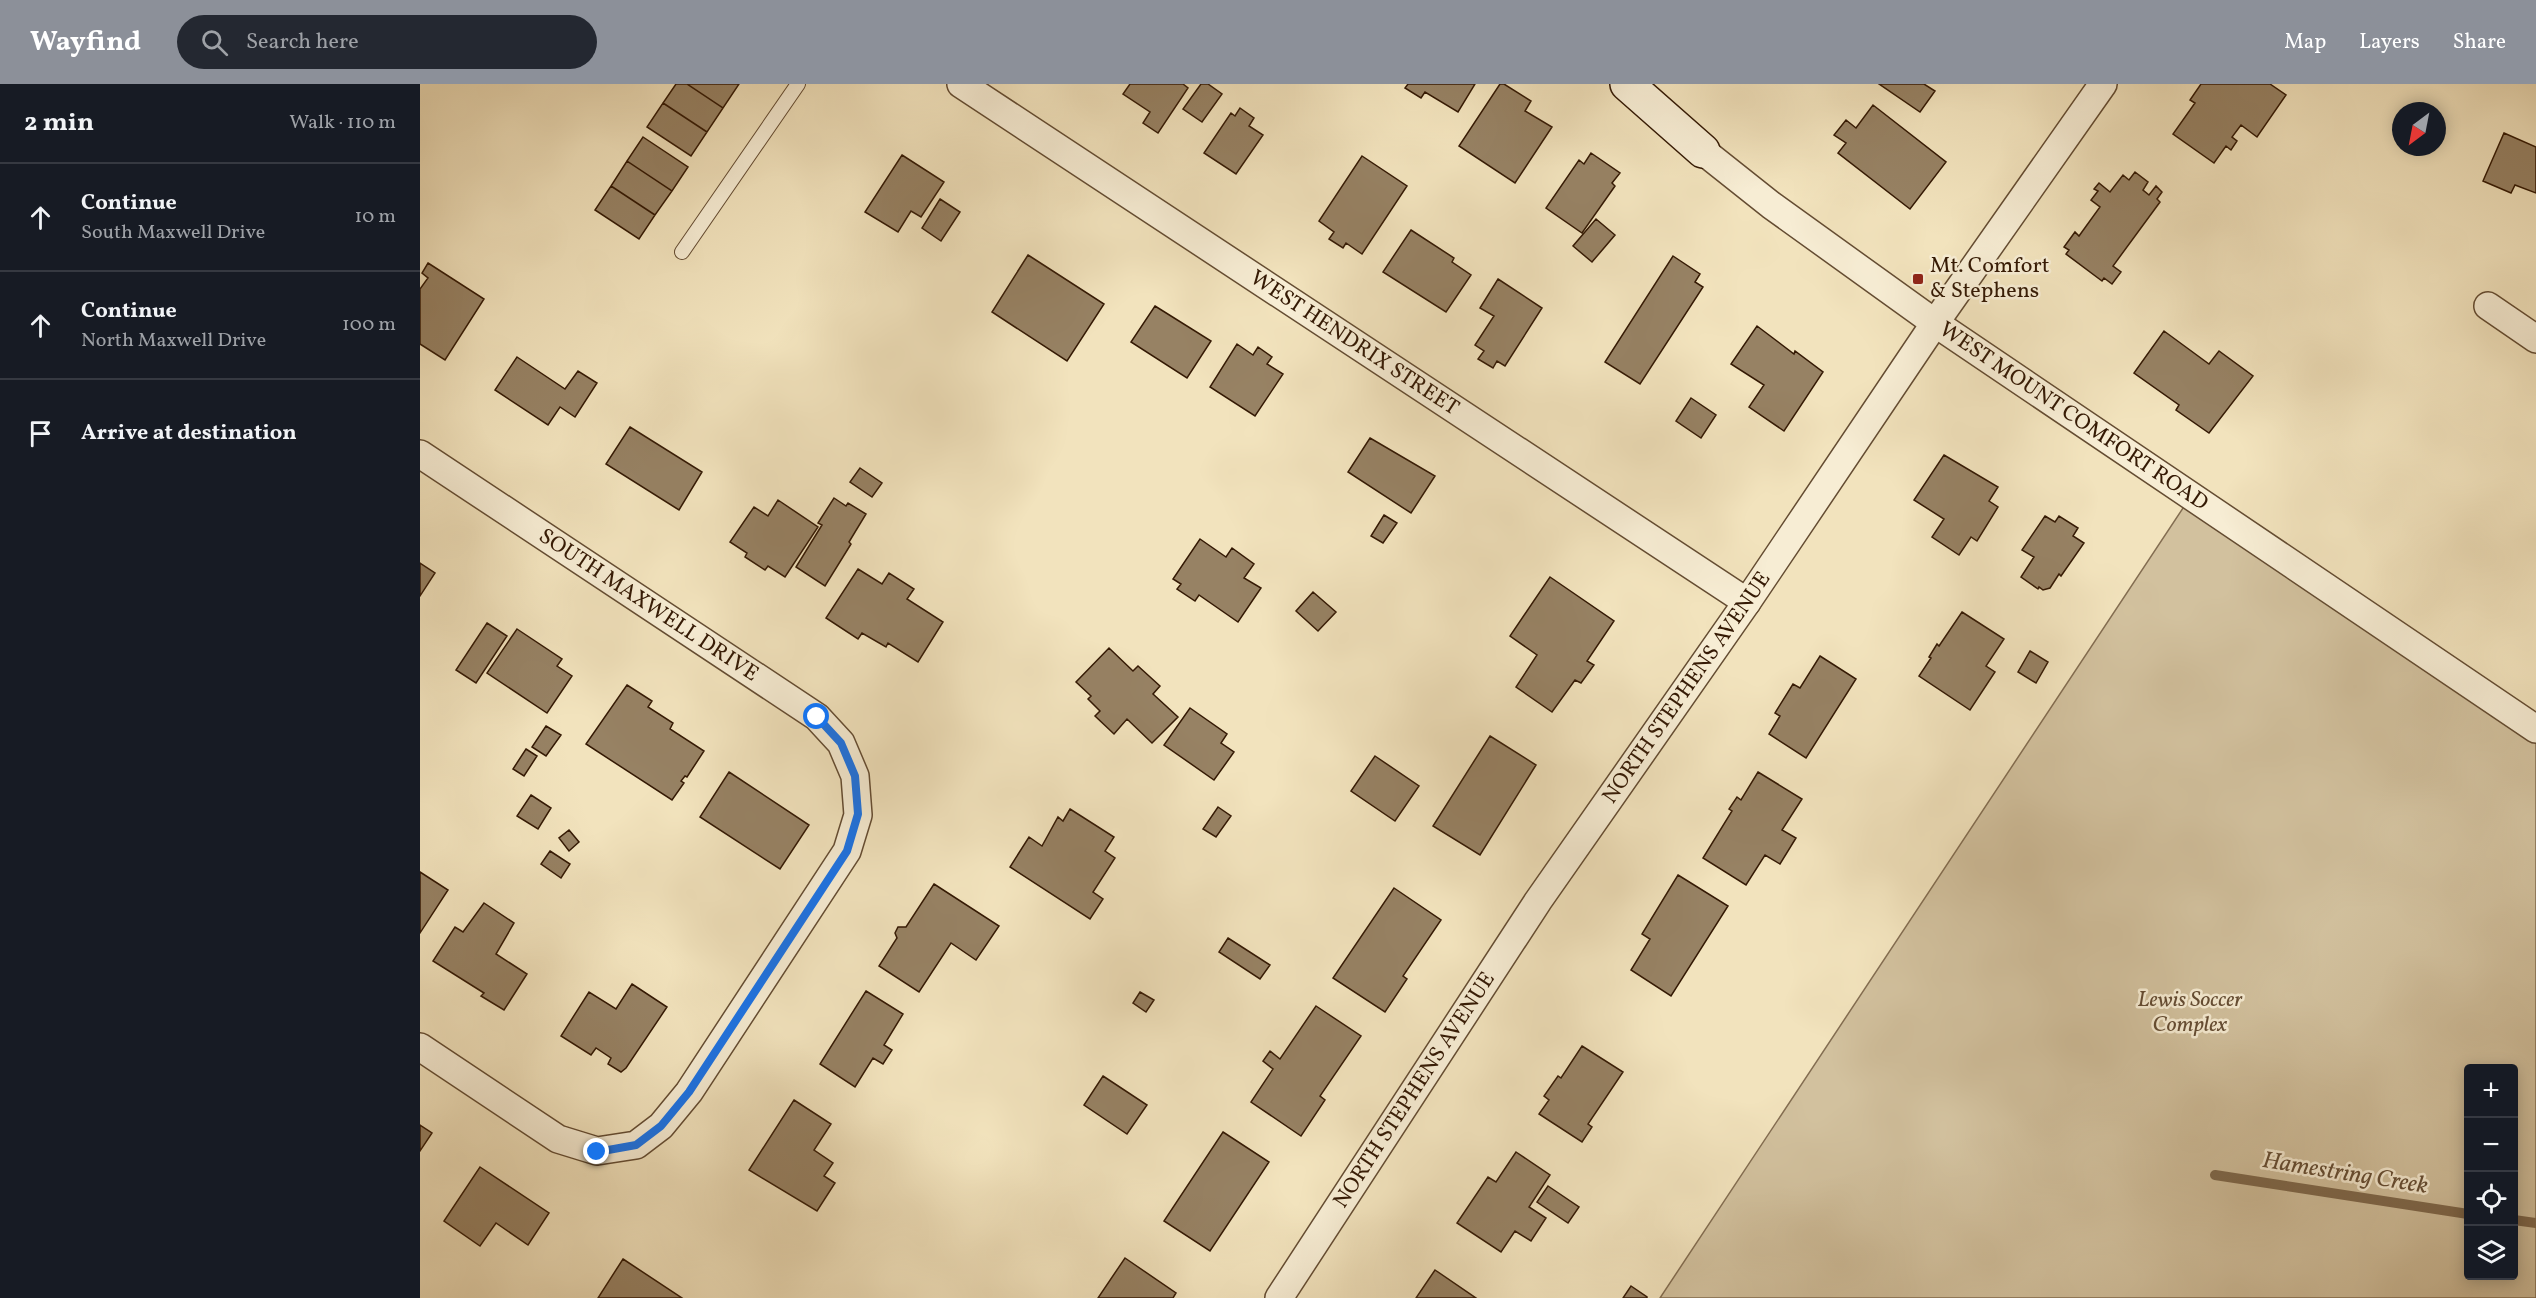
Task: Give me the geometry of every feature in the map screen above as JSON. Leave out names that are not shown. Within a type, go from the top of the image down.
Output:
[{"type":"street","name":"WEST HENDRIX STREET","points":[[961,84],[1748,602]]},
{"type":"street","name":"WEST MOUNT COMFORT ROAD","points":[[1627,84],[1703,151],[1771,205],[1935,323],[2536,729]]},
{"type":"street","name":"NORTH STEPHENS AVENUE","points":[[1279,1298],[1538,901],[1748,602],[1935,323],[2103,84]]},
{"type":"street","points":[[2488,306],[2536,339]]},
{"type":"street","name":"SOUTH MAXWELL DRIVE","points":[[420,454],[817,717],[841,743],[855,776],[858,814],[847,851],[689,1092],[661,1126],[636,1145],[597,1152],[558,1140],[420,1047]]},
{"type":"lane","points":[[682,252],[798,84]]},
{"type":"green space","name":"Lewis Soccer Complex","points":[[2191,496],[2536,729],[2536,1298],[1660,1298]]},
{"type":"building","points":[[676,84],[687,84],[723,108],[707,132],[663,103]]},
{"type":"building","points":[[687,84],[739,84],[723,108]]},
{"type":"building","points":[[1130,84],[1183,84],[1188,88],[1158,133],[1143,123],[1150,112],[1123,94]]},
{"type":"building","points":[[1201,84],[1208,84],[1222,94],[1202,122],[1183,109]]},
{"type":"building","points":[[1408,84],[1475,84],[1458,112],[1425,92],[1421,98],[1405,88]]},
{"type":"building","points":[[1500,84],[1504,84],[1531,101],[1525,111],[1552,127],[1515,183],[1459,146]]},
{"type":"building","points":[[1879,84],[1924,84],[1935,91],[1920,112]]},
{"type":"building","points":[[2201,84],[2270,84],[2286,95],[2257,137],[2241,125],[2232,137],[2237,141],[2231,150],[2226,146],[2214,163],[2173,134],[2195,103],[2190,100]]},
{"type":"building","points":[[663,103],[707,132],[691,156],[647,127]]},
{"type":"building","points":[[1873,105],[1946,162],[1910,209],[1838,153],[1846,143],[1834,135],[1846,120],[1856,128]]},
{"type":"building","points":[[1240,108],[1254,118],[1249,126],[1263,135],[1236,174],[1204,153],[1231,113],[1235,116]]},
{"type":"building","points":[[2504,133],[2536,147],[2536,193],[2515,185],[2511,193],[2483,181]]},
{"type":"building","points":[[643,137],[688,167],[672,191],[627,161]]},
{"type":"building","points":[[1591,153],[1620,173],[1612,183],[1615,186],[1582,233],[1546,208],[1579,160],[1584,164]]},
{"type":"building","points":[[902,155],[944,182],[921,217],[911,211],[898,232],[865,212]]},
{"type":"building","points":[[1362,156],[1407,186],[1362,254],[1346,243],[1343,248],[1329,239],[1334,232],[1319,221]]},
{"type":"building","points":[[627,161],[672,191],[655,215],[611,186]]},
{"type":"building","points":[[2135,172],[2148,182],[2143,190],[2149,195],[2156,186],[2162,192],[2157,199],[2160,202],[2113,266],[2121,272],[2112,284],[2104,278],[2102,281],[2066,254],[2069,250],[2064,247],[2075,232],[2079,236],[2100,207],[2091,200],[2098,191],[2094,189],[2099,183],[2110,192],[2123,175],[2129,180]]},
{"type":"building","points":[[611,186],[655,215],[639,239],[595,210]]},
{"type":"building","points":[[940,199],[960,212],[941,241],[922,228]]},
{"type":"building","points":[[1596,219],[1615,235],[1592,262],[1573,246]]},
{"type":"building","points":[[1411,230],[1454,258],[1452,262],[1471,275],[1446,312],[1383,272]]},
{"type":"building","points":[[1028,255],[1104,304],[1067,361],[992,312]]},
{"type":"building","points":[[1673,256],[1700,274],[1695,282],[1703,287],[1640,384],[1605,362]]},
{"type":"building","points":[[428,263],[484,299],[445,360],[420,344],[420,289],[428,278],[422,273]]},
{"type":"building","points":[[1498,279],[1542,308],[1505,366],[1497,361],[1493,368],[1478,359],[1484,351],[1475,345],[1494,316],[1480,308]]},
{"type":"building","points":[[1155,306],[1211,341],[1187,378],[1131,342]]},
{"type":"building","points":[[1757,326],[1794,354],[1795,351],[1823,372],[1784,431],[1749,407],[1764,385],[1731,364]]},
{"type":"building","points":[[2164,331],[2209,364],[2219,351],[2253,376],[2209,433],[2176,410],[2179,405],[2134,373]]},
{"type":"building","points":[[1237,344],[1253,355],[1258,347],[1272,357],[1267,364],[1283,374],[1255,416],[1210,387]]},
{"type":"building","points":[[517,357],[565,389],[578,371],[597,383],[575,417],[560,407],[548,425],[495,390]]},
{"type":"building","points":[[1691,398],[1716,415],[1701,438],[1676,421]]},
{"type":"building","points":[[630,427],[702,472],[679,510],[606,464]]},
{"type":"building","points":[[1370,438],[1435,476],[1411,513],[1348,472]]},
{"type":"building","points":[[1944,455],[1998,487],[1989,501],[1998,507],[1977,541],[1971,537],[1959,555],[1932,537],[1944,519],[1914,500]]},
{"type":"building","points":[[860,468],[882,483],[872,497],[850,482]]},
{"type":"building","points":[[834,498],[866,514],[849,542],[851,544],[825,586],[796,567],[822,525],[818,523]]},
{"type":"building","points":[[778,500],[818,527],[785,577],[768,566],[765,570],[745,557],[747,553],[730,542],[754,507],[768,516]]},
{"type":"building","points":[[1384,515],[1397,523],[1383,543],[1371,536]]},
{"type":"building","points":[[2045,516],[2055,522],[2059,516],[2078,528],[2073,536],[2084,543],[2061,576],[2059,574],[2050,588],[2043,590],[2021,577],[2034,557],[2022,550]]},
{"type":"building","points":[[1200,539],[1226,557],[1232,548],[1254,564],[1244,578],[1261,588],[1238,622],[1199,595],[1195,601],[1177,589],[1181,584],[1173,579]]},
{"type":"building","points":[[420,563],[435,573],[420,596]]},
{"type":"building","points":[[858,569],[882,584],[889,573],[914,589],[907,599],[943,622],[918,662],[888,643],[886,647],[862,633],[858,639],[826,618]]},
{"type":"building","points":[[1550,577],[1614,621],[1587,661],[1594,665],[1581,683],[1575,680],[1552,712],[1516,687],[1537,655],[1510,636]]},
{"type":"building","points":[[1313,592],[1336,612],[1318,631],[1296,611]]},
{"type":"building","points":[[1962,612],[2004,639],[1986,666],[1995,672],[1970,710],[1919,676],[1937,644],[1939,646]]},
{"type":"building","points":[[487,623],[507,636],[476,683],[456,670]]},
{"type":"building","points":[[517,629],[562,659],[557,666],[572,676],[547,713],[487,673]]},
{"type":"building","points":[[1109,648],[1133,671],[1138,666],[1160,686],[1153,694],[1178,717],[1152,743],[1127,719],[1114,734],[1095,716],[1100,711],[1088,699],[1091,696],[1076,682]]},
{"type":"building","points":[[2030,651],[2048,662],[2036,683],[2018,672]]},
{"type":"building","points":[[1820,656],[1856,679],[1806,758],[1769,734],[1780,716],[1775,713],[1793,684],[1800,688]]},
{"type":"building","points":[[627,685],[652,701],[648,707],[673,723],[670,729],[704,751],[687,777],[685,776],[681,781],[684,783],[672,800],[586,744]]},
{"type":"building","points":[[1190,708],[1227,734],[1221,743],[1234,752],[1214,780],[1164,745]]},
{"type":"building","points":[[546,726],[561,735],[546,756],[532,747]]},
{"type":"building","points":[[1490,736],[1536,765],[1480,855],[1433,826]]},
{"type":"building","points":[[526,749],[537,756],[524,776],[513,769]]},
{"type":"building","points":[[1375,756],[1419,786],[1395,821],[1351,791]]},
{"type":"building","points":[[729,772],[809,825],[780,869],[700,817]]},
{"type":"building","points":[[1758,772],[1802,799],[1782,830],[1796,838],[1780,864],[1765,855],[1746,885],[1703,858],[1732,811],[1729,809],[1737,797],[1741,800]]},
{"type":"building","points":[[531,795],[551,808],[538,829],[517,816]]},
{"type":"building","points":[[1218,807],[1231,816],[1216,837],[1203,829]]},
{"type":"building","points":[[1070,809],[1114,837],[1105,851],[1115,858],[1093,892],[1103,899],[1090,919],[1010,867],[1029,837],[1042,846],[1058,817],[1063,821]]},
{"type":"building","points":[[569,830],[579,842],[569,851],[559,838]]},
{"type":"building","points":[[550,851],[570,864],[561,878],[541,864]]},
{"type":"building","points":[[420,872],[448,890],[420,933]]},
{"type":"building","points":[[1678,875],[1728,906],[1671,996],[1631,970],[1650,939],[1642,934]]},
{"type":"building","points":[[934,884],[999,926],[976,960],[951,943],[919,992],[879,966],[897,938],[895,933],[898,927],[906,927]]},
{"type":"building","points":[[1394,888],[1441,920],[1403,976],[1407,979],[1385,1012],[1333,978]]},
{"type":"building","points":[[484,903],[514,923],[496,954],[527,974],[504,1010],[481,996],[484,993],[433,961],[455,927],[463,932]]},
{"type":"building","points":[[1228,938],[1270,965],[1260,979],[1219,952]]},
{"type":"building","points":[[632,984],[667,1007],[621,1072],[608,1064],[611,1058],[596,1048],[591,1055],[561,1036],[589,992],[616,1009]]},
{"type":"building","points":[[866,991],[903,1014],[884,1045],[892,1050],[883,1064],[873,1058],[855,1087],[820,1064]]},
{"type":"building","points":[[1140,992],[1154,1000],[1146,1012],[1133,1003]]},
{"type":"building","points":[[1316,1006],[1361,1036],[1320,1096],[1325,1100],[1301,1136],[1251,1102],[1273,1069],[1263,1061],[1270,1051],[1280,1059]]},
{"type":"building","points":[[1582,1046],[1623,1072],[1588,1124],[1592,1127],[1582,1142],[1539,1114],[1549,1100],[1544,1096],[1558,1076],[1561,1078]]},
{"type":"building","points":[[1103,1076],[1147,1105],[1127,1134],[1084,1105]]},
{"type":"building","points":[[794,1100],[831,1124],[814,1150],[833,1163],[824,1176],[835,1183],[817,1211],[749,1170]]},
{"type":"building","points":[[420,1125],[432,1133],[420,1151]]},
{"type":"building","points":[[1223,1132],[1269,1162],[1210,1251],[1164,1221]]},
{"type":"building","points":[[1516,1152],[1550,1175],[1529,1207],[1546,1218],[1531,1241],[1515,1231],[1501,1252],[1457,1223],[1488,1177],[1496,1182]]},
{"type":"building","points":[[480,1167],[549,1213],[528,1245],[496,1223],[480,1246],[444,1221]]},
{"type":"building","points":[[1548,1186],[1579,1207],[1568,1223],[1537,1202]]},
{"type":"building","points":[[1125,1258],[1176,1293],[1173,1298],[1098,1298]]},
{"type":"building","points":[[623,1259],[682,1298],[598,1298]]},
{"type":"building","points":[[1435,1270],[1476,1298],[1416,1298]]},
{"type":"building","points":[[1631,1286],[1647,1297],[1647,1298],[1623,1298]]},
{"type":"waterway","name":"Hamestring Creek","points":[[2215,1175],[2464,1213]]},
{"type":"waterway","name":"Hamestring Creek","points":[[2518,1221],[2536,1223]]},
{"type":"place","name":"Mt. Comfort & Stephens","points":[[1918,279]]},
{"type":"route","points":[[597,1152],[636,1145],[661,1126],[689,1092],[847,851],[858,814],[855,776],[841,743],[817,717]]}]
